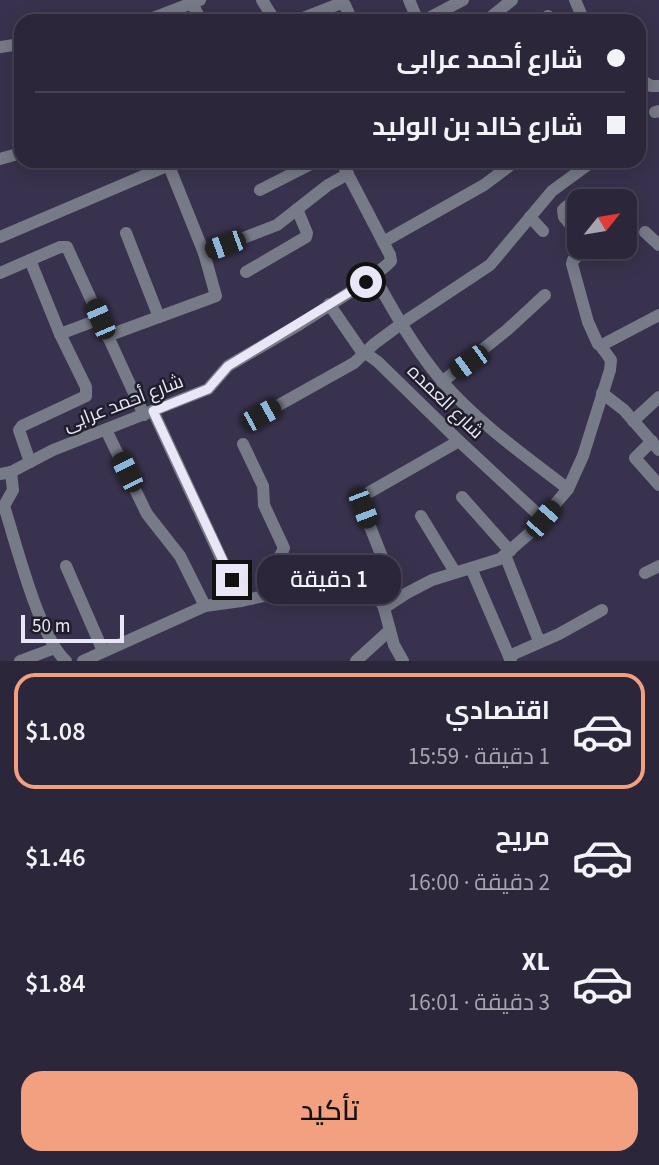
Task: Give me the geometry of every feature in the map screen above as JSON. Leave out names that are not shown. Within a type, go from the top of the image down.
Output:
[{"type":"street","points":[[431,14],[446,4],[463,0]]},
{"type":"street","points":[[495,14],[512,0]]},
{"type":"street","points":[[163,14],[197,1]]},
{"type":"street","points":[[322,14],[342,4],[348,14]]},
{"type":"street","points":[[0,237],[157,168]]},
{"type":"street","points":[[107,336],[216,296],[204,253],[170,168]]},
{"type":"street","points":[[260,190],[303,168]]},
{"type":"street","points":[[345,168],[383,242],[484,185],[507,168]]},
{"type":"street","points":[[261,415],[354,363],[401,324],[490,265],[552,191],[583,168]]},
{"type":"street","points":[[204,253],[264,232],[328,185],[348,174]]},
{"type":"street","points":[[567,206],[563,210],[567,220]]},
{"type":"street","points":[[246,272],[306,237],[307,233],[297,209]]},
{"type":"street","points":[[530,217],[542,231]]},
{"type":"street","points":[[645,232],[659,245]]},
{"type":"street","points":[[126,233],[159,317]]},
{"type":"street","name":"شارع أحمد عرابى","points":[[6,473],[53,450],[208,389],[228,366],[374,276],[391,261],[383,242]]},
{"type":"street","points":[[0,273],[60,247],[67,247],[107,336],[149,413],[241,601]]},
{"type":"street","points":[[384,608],[407,593],[455,572],[493,562],[508,553],[543,519],[568,489],[600,409],[611,359],[588,322],[572,264],[574,259]]},
{"type":"street","points":[[30,260],[86,387],[86,396],[22,426],[19,430],[30,462]]},
{"type":"street","points":[[374,276],[401,324],[442,382],[503,439],[568,489]]},
{"type":"street","points":[[442,382],[498,338],[545,295]]},
{"type":"street","name":"شارع العمده","points":[[329,304],[364,354],[378,362],[459,442],[543,519]]},
{"type":"street","points":[[600,345],[659,315]]},
{"type":"street","points":[[61,334],[100,319]]},
{"type":"street","points":[[602,393],[633,421],[655,446],[635,458],[659,485]]},
{"type":"street","points":[[633,421],[659,397]]},
{"type":"street","points":[[106,430],[147,514],[180,556],[205,606]]},
{"type":"street","points":[[83,661],[205,606],[382,571],[384,566],[360,501],[361,497],[459,442]]},
{"type":"street","points":[[243,444],[263,486],[264,505],[284,548],[278,560],[291,591]]},
{"type":"street","points":[[6,473],[13,490],[4,506],[37,606],[55,648],[66,661]]},
{"type":"street","points":[[462,496],[508,553],[539,641]]},
{"type":"street","points":[[421,516],[455,572]]},
{"type":"street","points":[[66,566],[103,651]]},
{"type":"street","points":[[645,573],[659,566]]},
{"type":"street","points":[[471,568],[510,658],[602,610]]},
{"type":"street","points":[[368,575],[384,608],[394,645],[403,661]]},
{"type":"street","points":[[356,661],[390,630]]},
{"type":"street","points":[[20,661],[55,648]]},
{"type":"route","points":[[232,580],[153,411],[208,389],[228,366],[366,282]]}]
